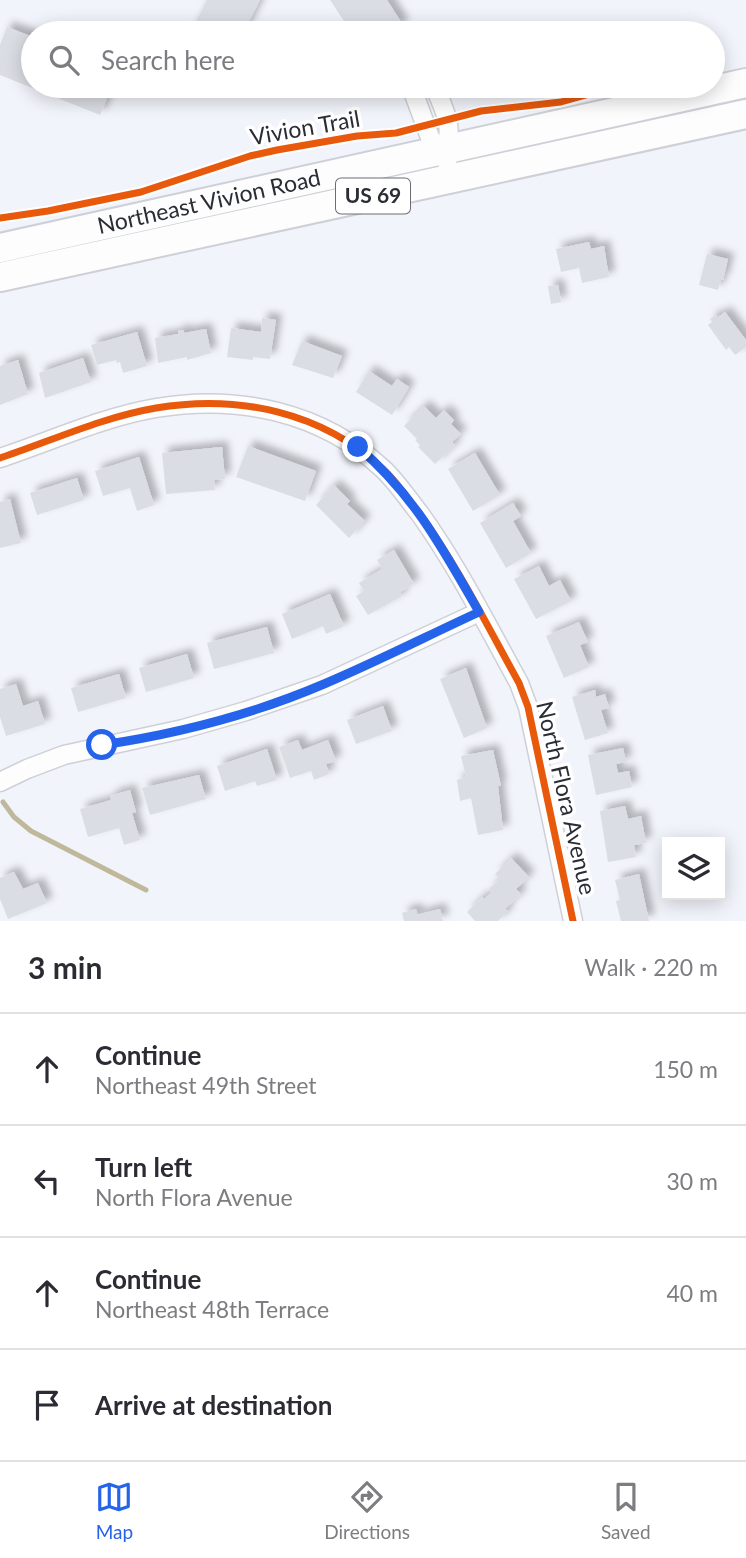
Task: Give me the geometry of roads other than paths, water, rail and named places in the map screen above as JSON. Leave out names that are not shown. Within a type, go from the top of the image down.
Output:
[{"type":"main road","name":"Northeast Vivion Road","points":[[725,87],[746,83]]},
{"type":"main road","name":"Northeast Vivion Road","points":[[0,247],[675,98]]},
{"type":"main road","points":[[594,147],[608,132],[619,110]]},
{"type":"main road","name":"Northeast Vivion Road","points":[[0,276],[746,114]]},
{"type":"street","points":[[416,98],[431,140],[444,149]]},
{"type":"street","points":[[438,98],[449,130],[449,139],[444,149],[451,179]]},
{"type":"street","name":"North Flora Avenue","points":[[0,458],[124,416],[188,404],[253,407],[306,420],[358,447],[400,488],[436,537],[519,684],[528,707],[573,921]]},
{"type":"street","points":[[0,782],[64,755],[183,729],[322,685],[479,612]]},
{"type":"waterway","points":[[3,802],[14,817],[31,831],[146,890]]}]
